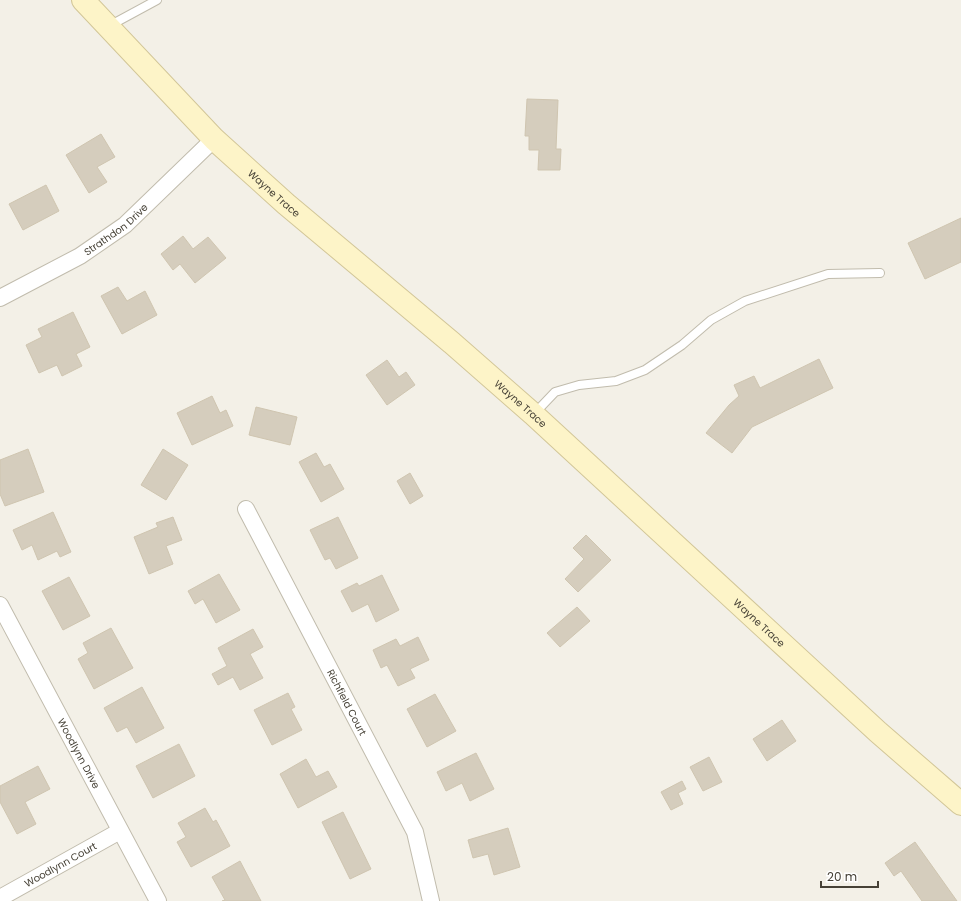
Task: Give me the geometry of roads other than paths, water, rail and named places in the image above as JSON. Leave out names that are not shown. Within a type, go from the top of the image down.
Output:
[{"type":"street","name":"Wayne Trace","points":[[83,0],[214,139],[286,204],[452,343],[533,414],[878,732],[961,804]]},
{"type":"street","name":"Strathdon Drive","points":[[0,298],[85,252],[125,225],[214,139]]},
{"type":"street","name":"Richfield Court","points":[[246,509],[415,832],[432,901]]},
{"type":"street","name":"Woodlynn Drive","points":[[0,605],[158,901]]},
{"type":"street","name":"Woodlynn Court","points":[[0,898],[120,831]]},
{"type":"lane","points":[[108,27],[157,0]]},
{"type":"lane","points":[[533,414],[555,392],[579,385],[616,380],[645,370],[682,345],[711,320],[745,301],[828,274],[880,273]]}]
